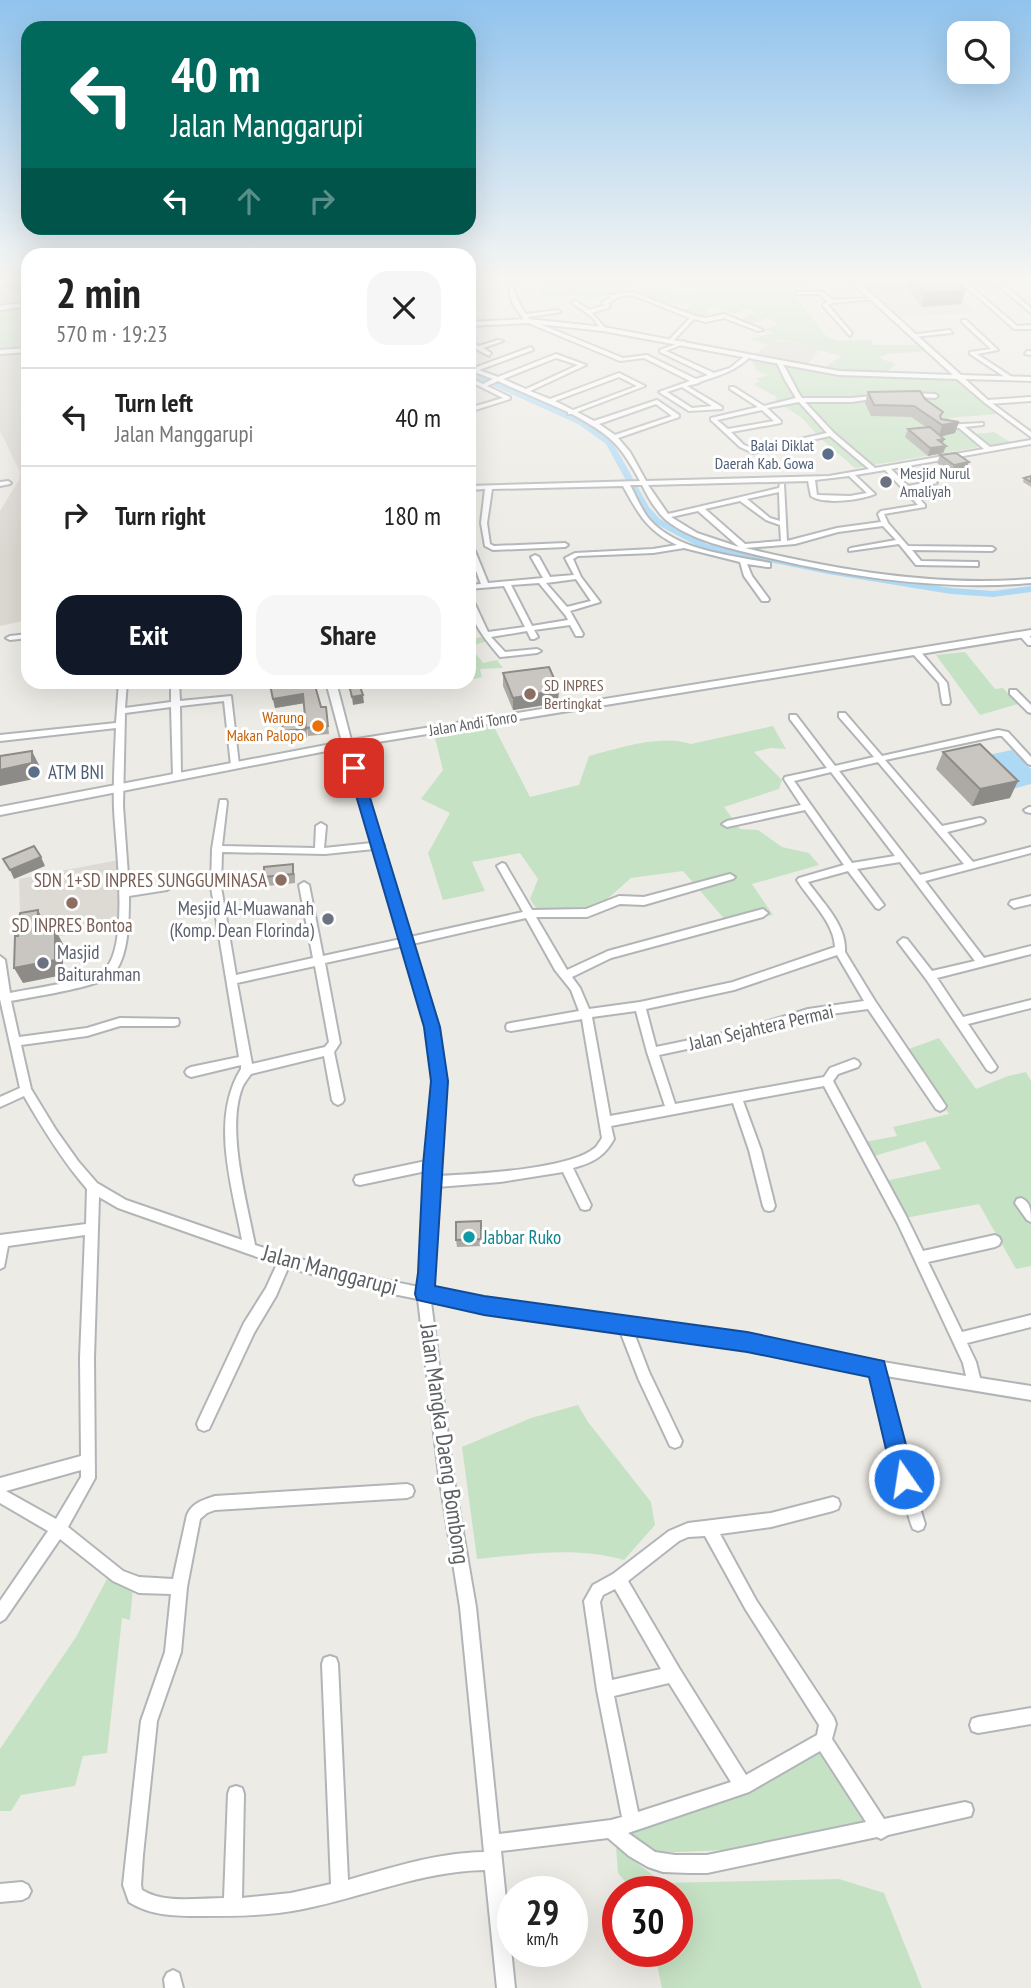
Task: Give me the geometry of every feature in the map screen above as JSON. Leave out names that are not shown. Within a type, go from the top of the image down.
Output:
[{"type":"street","points":[[476,371],[525,391],[615,437],[668,519],[698,536],[732,547],[800,561],[927,581],[992,584],[1031,581]]},
{"type":"street","points":[[483,386],[521,371]]},
{"type":"street","points":[[525,391],[570,371]]},
{"type":"street","points":[[675,371],[697,382]]},
{"type":"street","points":[[704,371],[715,376]]},
{"type":"street","points":[[718,407],[691,410],[662,392],[727,371]]},
{"type":"street","points":[[784,371],[797,400],[829,434],[873,470]]},
{"type":"street","points":[[834,371],[1031,379]]},
{"type":"street","points":[[954,371],[987,402],[1031,435]]},
{"type":"street","points":[[999,371],[1010,378]]},
{"type":"street","points":[[548,402],[619,375],[642,386],[570,413]]},
{"type":"street","points":[[476,382],[508,398],[476,408]]},
{"type":"street","points":[[684,386],[728,414]]},
{"type":"street","points":[[729,431],[779,422],[762,407],[732,388]]},
{"type":"street","points":[[899,395],[935,396]]},
{"type":"street","points":[[829,434],[753,451],[743,446],[713,419],[797,400],[852,400],[888,396]]},
{"type":"street","points":[[987,402],[1031,399]]},
{"type":"street","points":[[593,424],[657,402],[677,416],[615,437]]},
{"type":"street","points":[[942,427],[981,424]]},
{"type":"street","points":[[960,426],[988,449]]},
{"type":"street","points":[[476,488],[811,478],[850,474],[1031,442]]},
{"type":"street","points":[[886,467],[923,506],[881,514],[885,524],[916,561],[923,564],[975,564]]},
{"type":"street","points":[[811,478],[815,497],[843,499],[872,495],[850,474]]},
{"type":"street","points":[[782,479],[784,542]]},
{"type":"street","points":[[626,483],[647,520],[687,545],[767,565]]},
{"type":"street","points":[[906,488],[934,483]]},
{"type":"street","points":[[489,487],[484,523],[487,545],[493,548],[565,545]]},
{"type":"street","points":[[669,516],[782,489]]},
{"type":"street","points":[[742,499],[772,522],[784,524]]},
{"type":"street","points":[[700,509],[743,546]]},
{"type":"street","points":[[732,547],[804,541],[836,530],[885,524]]},
{"type":"street","points":[[565,610],[596,602],[578,577],[569,558],[573,554],[653,551],[687,545]]},
{"type":"street","points":[[851,550],[902,545],[992,549]]},
{"type":"street","points":[[535,557],[545,581],[579,634]]},
{"type":"street","points":[[476,561],[486,586]]},
{"type":"street","points":[[743,561],[748,576],[765,599]]},
{"type":"street","points":[[476,587],[578,577]]},
{"type":"street","points":[[507,585],[532,633]]},
{"type":"street","points":[[476,614],[486,635],[506,656],[537,651]]},
{"type":"street","points":[[486,635],[532,633],[572,622]]},
{"type":"street","points":[[1027,634],[1031,643]]},
{"type":"street","name":"Jalan Andi Tonro","points":[[0,811],[347,744],[1027,634]]},
{"type":"street","points":[[10,638],[21,637]]},
{"type":"street","points":[[916,652],[943,683],[946,702]]},
{"type":"street","points":[[5,998],[89,981],[108,973],[122,945],[124,892],[118,787],[122,689]]},
{"type":"street","points":[[175,689],[177,776]]},
{"type":"street","points":[[333,689],[347,744]]},
{"type":"street","points":[[1013,692],[1031,710]]},
{"type":"street","points":[[120,711],[228,698],[235,765]]},
{"type":"street","points":[[842,715],[970,865]]},
{"type":"street","points":[[793,717],[835,767],[982,962]]},
{"type":"street","points":[[0,738],[119,725]]},
{"type":"street","points":[[879,905],[805,807],[788,779],[1001,733],[1031,762]]},
{"type":"street","name":"Jalan Mangka Daeng Bombong","points":[[347,744],[379,845],[436,1049],[439,1081],[432,1165],[428,1273],[424,1294],[446,1475],[468,1607],[506,1988]]},
{"type":"street","points":[[223,802],[216,849],[216,887],[246,1065],[235,1086],[230,1118],[250,1250]]},
{"type":"street","points":[[727,824],[805,807]]},
{"type":"street","points":[[940,830],[980,821]]},
{"type":"street","points":[[319,850],[321,826]]},
{"type":"street","points":[[216,849],[319,850],[379,845]]},
{"type":"street","points":[[918,879],[1031,850]]},
{"type":"street","points":[[902,858],[850,867],[802,880],[838,933],[842,944],[840,951],[871,1004],[940,1106]]},
{"type":"street","points":[[432,1182],[520,1174],[566,1166],[593,1156],[606,1146],[608,1139],[586,1014],[575,988],[502,866]]},
{"type":"street","points":[[233,980],[529,914],[587,913],[619,900],[644,901],[659,898],[730,877]]},
{"type":"street","points":[[191,1072],[328,1051],[335,1043],[304,885]]},
{"type":"street","points":[[124,892],[167,887]]},
{"type":"street","points":[[1014,904],[1031,900]]},
{"type":"street","points":[[566,975],[592,961],[618,952],[763,913]]},
{"type":"street","points":[[903,942],[930,976],[991,1067]]},
{"type":"street","points":[[930,976],[1031,950]]},
{"type":"street","points":[[511,1027],[640,1006],[734,986],[840,951]]},
{"type":"street","name":"Jalan Manggarupi","points":[[0,960],[5,998],[26,1090],[52,1134],[93,1186],[122,1204],[285,1261],[424,1294],[484,1306],[747,1342],[877,1368],[1031,1393]]},
{"type":"street","name":"Jalan Sejahtera Permai","points":[[652,1052],[743,1033],[808,1013],[871,1004]]},
{"type":"street","points":[[640,1006],[671,1108]]},
{"type":"street","points":[[961,1022],[1029,1007]]},
{"type":"street","points":[[14,1042],[87,1032],[120,1022],[174,1022]]},
{"type":"street","points":[[328,1051],[338,1100]]},
{"type":"street","points":[[605,1122],[827,1081],[834,1070],[854,1064]]},
{"type":"street","points":[[827,1081],[884,1185],[959,1339],[970,1362],[975,1385]]},
{"type":"street","points":[[0,1102],[26,1090]]},
{"type":"street","points":[[736,1097],[755,1150],[769,1206]]},
{"type":"street","points":[[360,1180],[432,1165]]},
{"type":"street","points":[[566,1166],[585,1205]]},
{"type":"street","points":[[0,1614],[85,1488],[88,1461],[90,1229],[93,1186]]},
{"type":"street","points":[[1021,1203],[1031,1216]]},
{"type":"street","points":[[0,1263],[1,1240],[90,1229]]},
{"type":"street","points":[[919,1258],[995,1241]]},
{"type":"street","points":[[204,1424],[249,1328],[271,1292],[285,1261]]},
{"type":"street","points":[[959,1339],[1031,1321]]},
{"type":"street","points":[[625,1326],[644,1375],[675,1441]]},
{"type":"street","points":[[877,1368],[904,1479],[918,1524]]},
{"type":"street","points":[[0,1485],[88,1461]]},
{"type":"street","points":[[407,1491],[215,1503],[203,1507],[194,1516],[179,1587],[173,1652],[149,1721],[132,1885],[135,1896],[148,1903],[168,1907],[233,1907],[301,1900],[396,1873],[611,1829],[743,1786],[823,1740],[828,1724],[751,1605],[709,1528]]},
{"type":"street","points":[[0,1495],[59,1529],[118,1576],[139,1585],[179,1587]]},
{"type":"street","points":[[632,1822],[605,1690],[592,1601],[598,1590],[618,1579],[674,1536],[688,1530],[771,1520],[833,1504]]},
{"type":"street","points":[[618,1579],[743,1786]]},
{"type":"street","points":[[330,1664],[340,1889]]},
{"type":"street","points":[[605,1690],[673,1674]]},
{"type":"street","points":[[978,1725],[1031,1716]]},
{"type":"street","points":[[823,1740],[881,1830]]},
{"type":"street","points":[[233,1907],[236,1794]]},
{"type":"street","points":[[611,1829],[644,1857],[670,1865],[707,1864],[881,1830],[965,1810]]},
{"type":"street","points":[[0,1893],[22,1891]]},
{"type":"shaded area","points":[[0,371],[21,371],[21,622],[0,626],[0,511],[19,480],[20,472],[0,431]]},
{"type":"shaded area","name":"SD INPRES Bontoa","points":[[124,859],[125,926],[21,942],[19,879]]},
{"type":"green space","points":[[757,371],[811,371],[860,377],[958,378],[997,414],[949,418],[965,435],[994,432],[1010,442],[855,468],[820,438],[803,419],[775,400],[777,397],[753,384],[760,381],[756,379],[768,375]]},
{"type":"green space","points":[[483,637],[488,641],[476,644],[476,638]]},
{"type":"green space","points":[[965,652],[995,689],[1003,688],[1018,704],[980,715],[936,655]]},
{"type":"green space","points":[[476,654],[483,663],[497,660],[503,668],[480,669],[482,677],[476,678]]},
{"type":"green space","points":[[493,725],[530,797],[579,785],[589,756],[653,741],[691,744],[773,726],[786,749],[771,748],[754,752],[782,780],[779,789],[724,807],[740,829],[758,830],[782,847],[809,853],[819,865],[752,884],[773,915],[727,922],[683,871],[631,878],[589,915],[536,908],[530,899],[538,879],[520,853],[472,862],[485,891],[443,900],[428,853],[450,813],[421,799],[443,770],[434,734]]},
{"type":"green space","points":[[939,1038],[976,1089],[1026,1072],[1031,1081],[1031,1266],[1016,1269],[979,1204],[905,1218],[885,1181],[941,1169],[925,1141],[871,1157],[864,1142],[897,1136],[893,1127],[949,1114],[906,1050]]},
{"type":"green space","points":[[578,1405],[588,1422],[651,1502],[655,1525],[624,1560],[569,1552],[477,1559],[462,1447],[531,1418]]},
{"type":"green space","points":[[107,1579],[133,1588],[130,1620],[122,1618],[107,1753],[83,1756],[75,1786],[21,1795],[11,1811],[0,1811],[0,1749],[76,1637]]},
{"type":"green space","points":[[825,1750],[875,1831],[814,1846],[656,1853],[627,1834],[743,1795]]},
{"type":"green space","points":[[616,1847],[654,1876],[621,1876]]},
{"type":"green space","points":[[839,1879],[884,1893],[922,1988],[662,1988],[657,1967],[693,1967],[693,1882]]},
{"type":"water","points":[[1012,750],[1031,769],[1031,784],[1005,791],[974,758]]},
{"type":"building","points":[[920,391],[925,399],[943,412],[941,419],[959,422],[942,425],[914,406],[874,405],[868,392]]},
{"type":"building","points":[[930,427],[944,439],[938,440],[946,446],[930,448],[908,429]]},
{"type":"building","points":[[956,453],[969,462],[954,465],[940,455]]},
{"type":"building","points":[[549,667],[559,690],[513,698],[503,673]]},
{"type":"building","points":[[271,689],[316,689],[321,707],[326,707],[328,726],[306,728],[303,694],[273,699]]},
{"type":"building","points":[[350,689],[361,689],[363,695],[352,697]]},
{"type":"building","points":[[305,719],[306,729],[283,731],[282,721]]},
{"type":"building","points":[[980,744],[1018,781],[980,789],[943,752]]},
{"type":"building","points":[[32,751],[32,763],[0,770],[0,756]]},
{"type":"building","points":[[34,846],[41,857],[10,870],[3,859]]},
{"type":"building","points":[[293,864],[293,874],[264,877],[264,867]]},
{"type":"building","points":[[38,910],[37,932],[55,929],[55,960],[14,968],[15,936],[18,936],[20,913]]},
{"type":"building","points":[[481,1221],[481,1239],[456,1240],[456,1222]]},
{"type":"waterway","points":[[476,375],[581,422],[609,443],[645,508],[657,521],[704,546],[828,571],[951,591],[993,594],[1031,589]]},
{"type":"place","name":"Balai Diklat Daerah Kab. Gowa","points":[[828,454]]},
{"type":"place","name":"Mesjid Nurul Amaliyah","points":[[886,482]]},
{"type":"place","name":"SD INPRES Bertingkat","points":[[530,694]]},
{"type":"place","name":"Warung Makan Palopo","points":[[318,726]]},
{"type":"place","name":"ATM BNI","points":[[34,772]]},
{"type":"place","name":"SDN 1+SD INPRES SUNGGUMINASA","points":[[281,880]]},
{"type":"place","name":"SD INPRES Bontoa","points":[[72,903]]},
{"type":"place","name":"Mesjid Al-Muawanah (Komp. Dean Florinda)","points":[[328,919]]},
{"type":"place","name":"Masjid Baiturahman","points":[[43,963]]},
{"type":"place","name":"Jabbar Ruko","points":[[469,1237]]},
{"type":"route","points":[[354,768],[379,845],[436,1049],[439,1081],[432,1165],[428,1273],[424,1294],[484,1306],[747,1342],[877,1368],[904,1479]]}]
